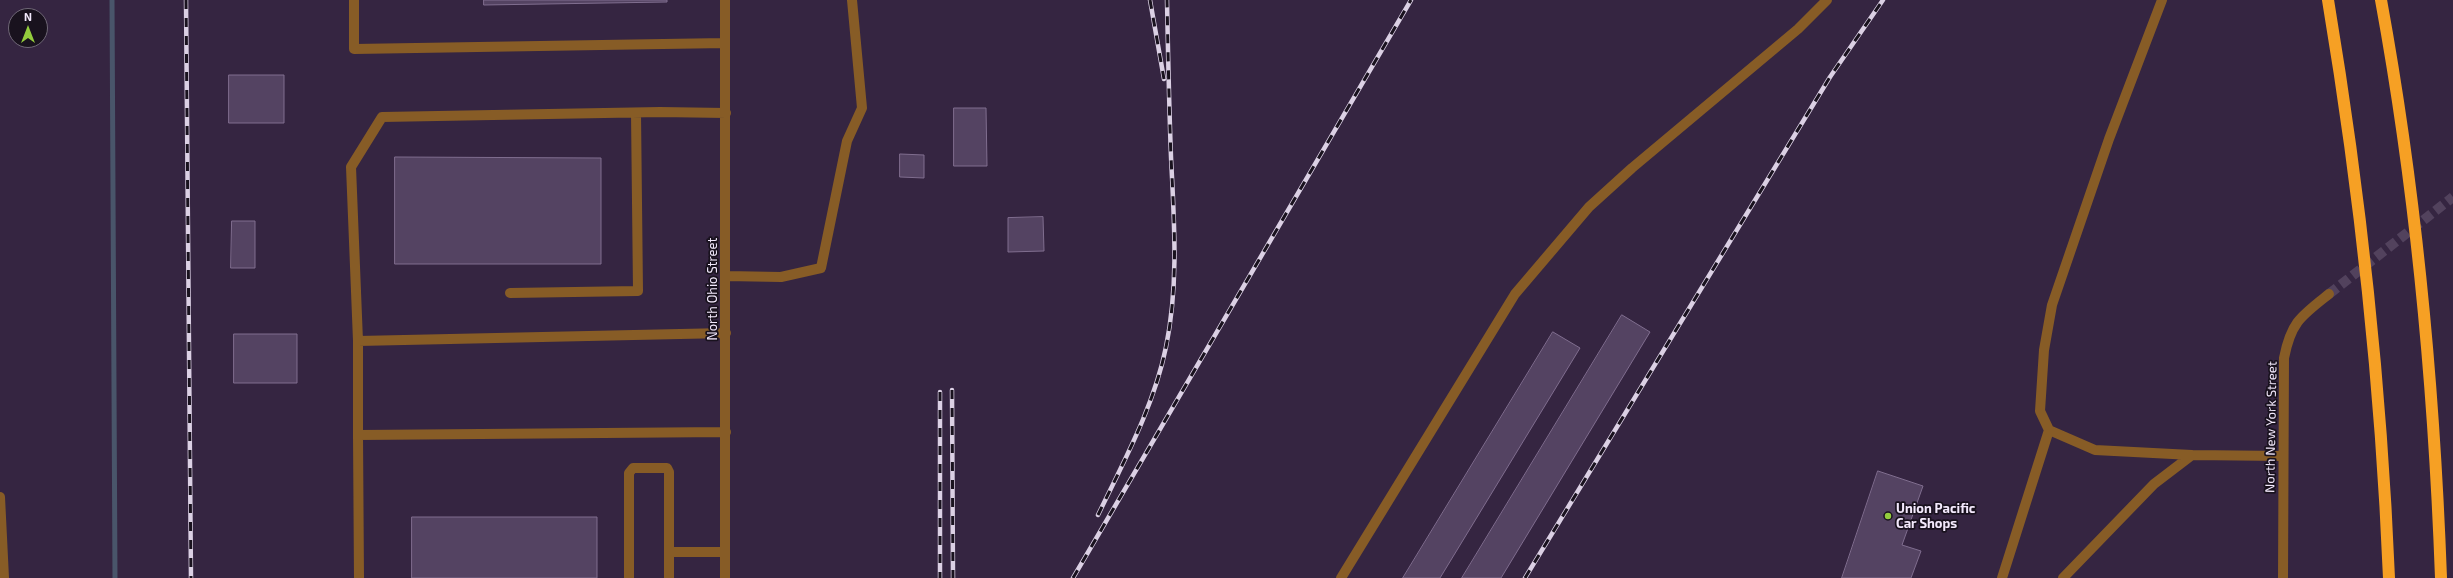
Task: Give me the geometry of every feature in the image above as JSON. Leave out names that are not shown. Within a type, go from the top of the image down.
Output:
[{"type":"highway","points":[[2328,0],[2360,212],[2374,350],[2389,578]]},
{"type":"highway","points":[[2381,0],[2410,192],[2428,352],[2442,578]]},
{"type":"street","points":[[354,0],[354,49],[725,43]]},
{"type":"street","name":"North Ohio Street","points":[[725,0],[725,578]]},
{"type":"street","points":[[726,276],[781,277],[821,268],[847,141],[862,108],[852,0]]},
{"type":"street","points":[[1341,578],[1515,294],[1590,207],[1638,163],[1798,29],[1827,0]]},
{"type":"street","points":[[2162,0],[2109,139],[2052,305],[2044,350],[2040,411],[2049,430],[2095,450],[2192,455],[2284,456]]},
{"type":"street","points":[[510,293],[638,291],[636,113]]},
{"type":"street","points":[[359,578],[358,341],[350,167],[382,117],[726,113]]},
{"type":"street","name":"North New York Street","points":[[2283,578],[2284,358],[2288,336],[2301,315],[2329,294]]},
{"type":"street","points":[[358,341],[726,333]]},
{"type":"street","points":[[2002,578],[2049,430]]},
{"type":"street","points":[[358,435],[726,432]]},
{"type":"street","points":[[2063,578],[2154,484],[2192,455]]},
{"type":"street","points":[[629,578],[629,473],[633,468],[667,468],[669,472],[669,578]]},
{"type":"street","points":[[0,497],[4,578]]},
{"type":"street","points":[[669,552],[725,552]]},
{"type":"building","points":[[484,0],[667,0],[667,2],[484,5]]},
{"type":"building","points":[[229,75],[284,75],[284,123],[229,123]]},
{"type":"building","points":[[954,108],[986,108],[987,166],[954,166]]},
{"type":"building","points":[[900,154],[924,155],[924,178],[900,177]]},
{"type":"building","points":[[395,157],[601,158],[601,264],[395,264]]},
{"type":"building","points":[[1043,217],[1044,251],[1008,252],[1008,218]]},
{"type":"building","points":[[232,221],[255,221],[255,268],[231,268]]},
{"type":"building","points":[[1622,315],[1650,332],[1501,578],[1462,578]]},
{"type":"building","points":[[1553,332],[1580,348],[1440,578],[1403,578]]},
{"type":"building","points":[[234,334],[297,334],[297,383],[234,383]]},
{"type":"building","name":"Union Pacific Car Shops","points":[[1878,471],[1923,486],[1902,545],[1921,551],[1911,578],[1842,578]]},
{"type":"building","points":[[412,517],[597,517],[597,578],[412,578]]},
{"type":"waterway","points":[[112,0],[115,578]]},
{"type":"tunnel","points":[[2329,294],[2453,197]]},
{"type":"railway","points":[[186,0],[191,578]]},
{"type":"railway","points":[[1150,0],[1164,79]]},
{"type":"railway","points":[[1098,515],[1128,454],[1154,391],[1161,369],[1170,323],[1173,300],[1174,252],[1167,0]]},
{"type":"railway","points":[[1073,578],[1411,0]]},
{"type":"railway","points":[[1525,578],[1830,77],[1883,0]]},
{"type":"railway","points":[[952,390],[953,578]]},
{"type":"railway","points":[[940,392],[940,578]]},
{"type":"place","name":"Union Pacific Car Shops","points":[[1888,516]]}]
